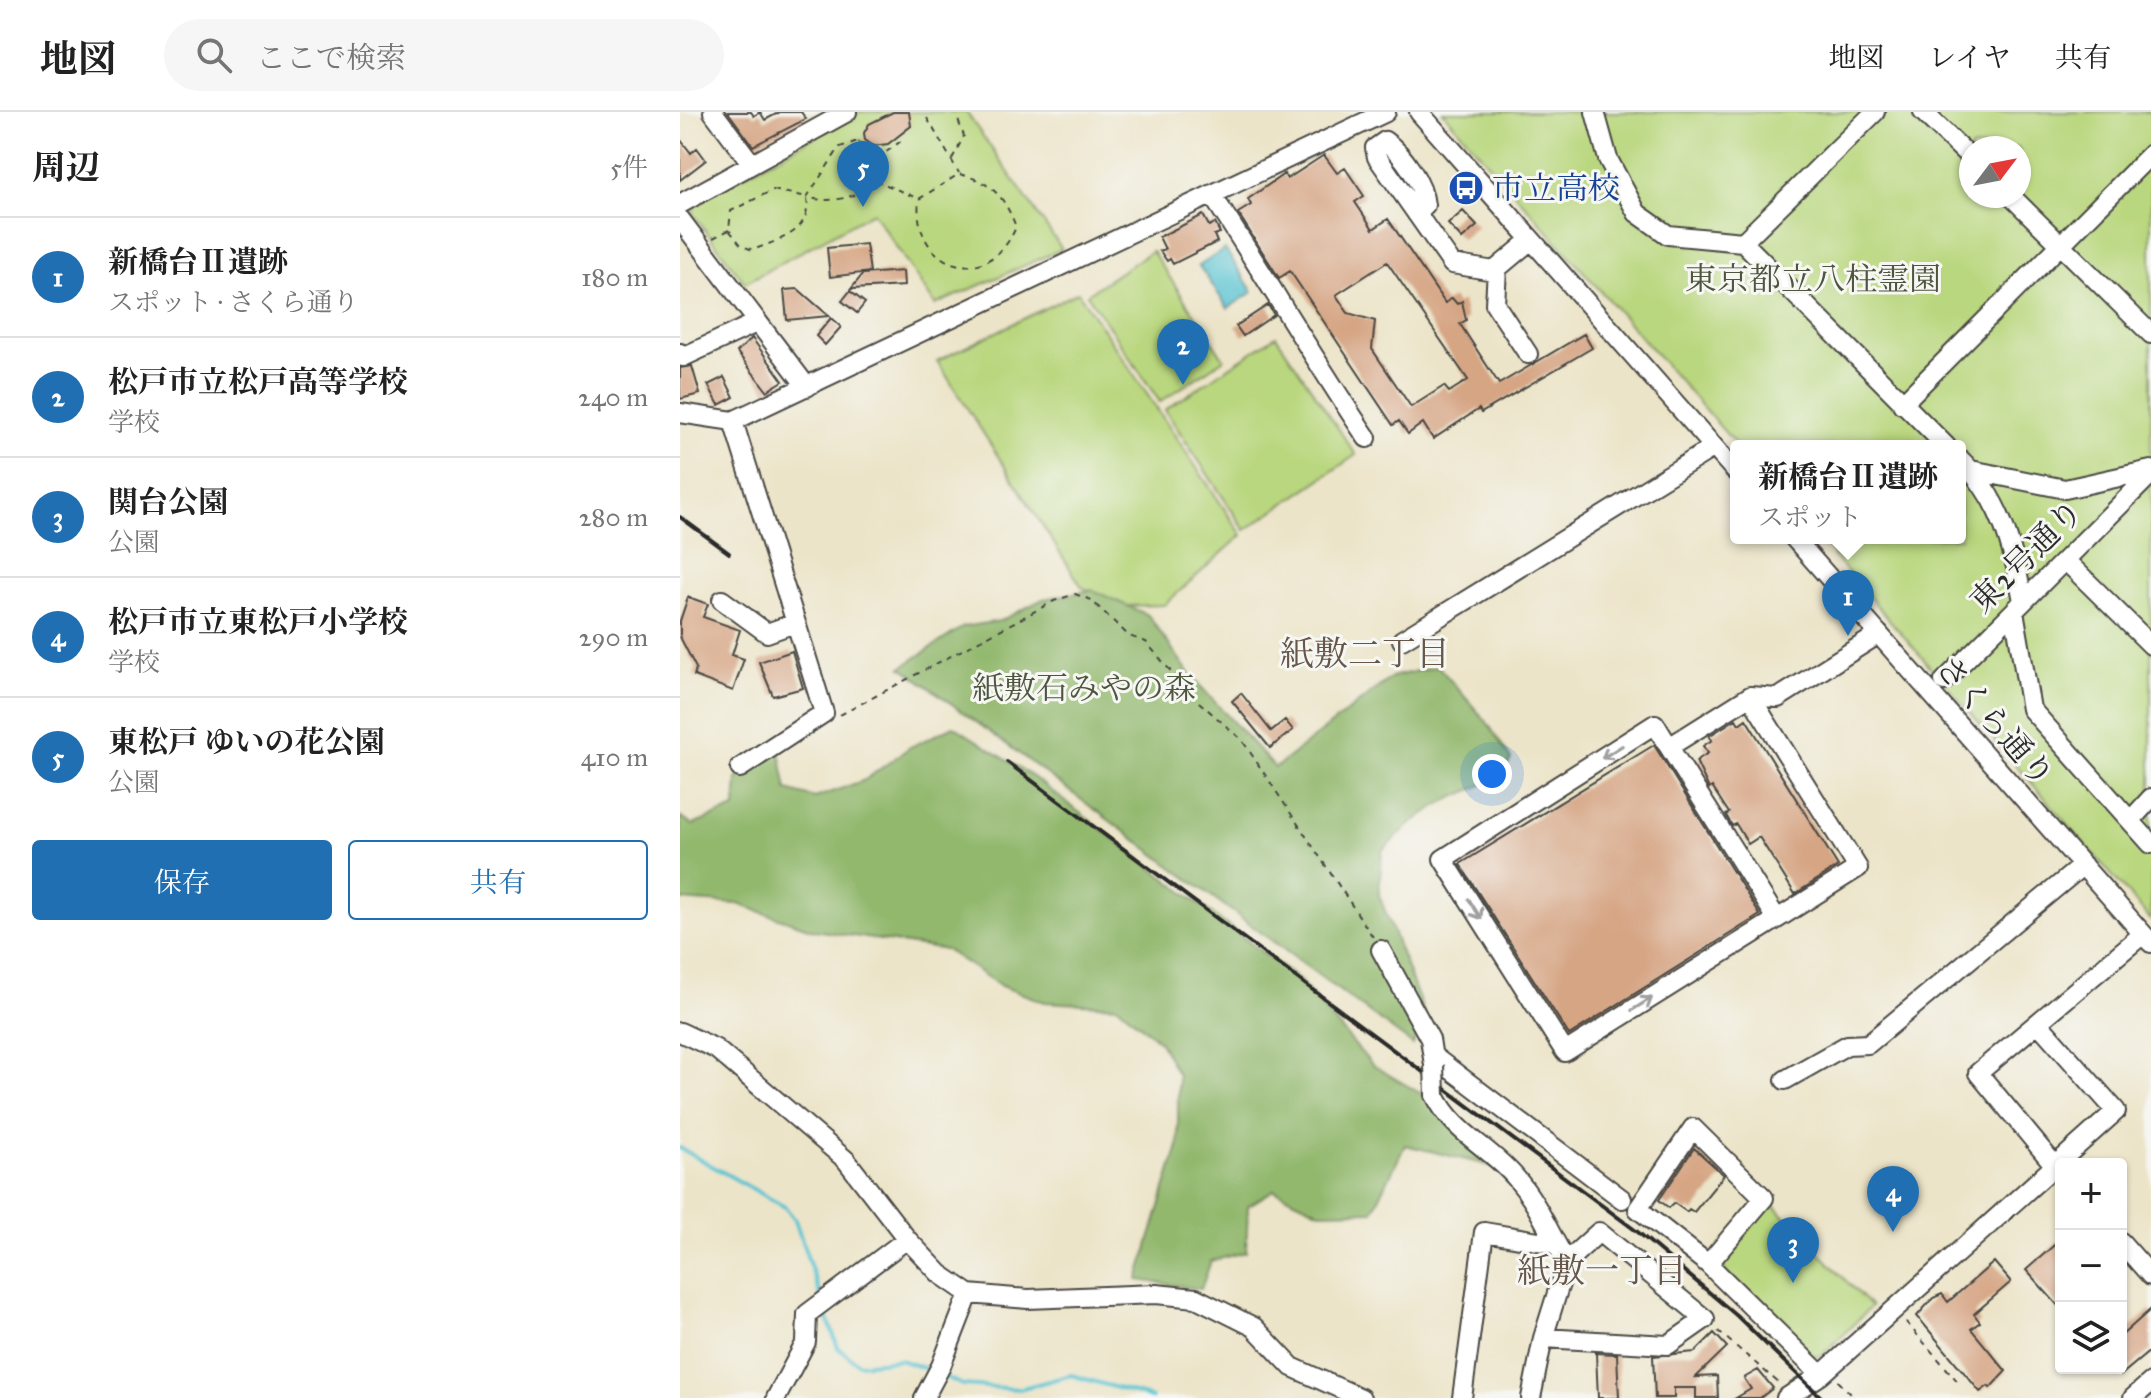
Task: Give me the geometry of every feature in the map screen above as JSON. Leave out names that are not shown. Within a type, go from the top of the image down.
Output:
[{"type":"street","points":[[713,112],[752,164]]},
{"type":"street","points":[[680,204],[752,164],[820,118],[847,112]]},
{"type":"street","points":[[680,413],[733,421],[1386,112]]},
{"type":"street","points":[[1419,112],[1730,465]]},
{"type":"street","points":[[1595,112],[1608,159],[1637,213],[1668,235],[1743,242],[1940,440]]},
{"type":"street","points":[[1743,242],[1875,112]]},
{"type":"street","points":[[1923,112],[1959,146]]},
{"type":"street","points":[[1902,404],[2151,154]]},
{"type":"street","points":[[1212,195],[1276,292],[1296,333],[1367,438]]},
{"type":"street","points":[[2024,208],[2151,334]]},
{"type":"street","points":[[1416,213],[1452,264],[1479,271],[1497,269],[1531,240]]},
{"type":"street","points":[[680,219],[807,387]]},
{"type":"street","points":[[1497,269],[1495,304],[1528,354]]},
{"type":"street","points":[[681,356],[758,322]]},
{"type":"street","points":[[733,421],[824,713],[740,768]]},
{"type":"street","points":[[1402,640],[1714,447]]},
{"type":"street","points":[[1966,465],[2065,489],[2151,472]]},
{"type":"street","points":[[1966,465],[2005,524],[2031,709],[2151,844]]},
{"type":"street","name":"東2号通り","points":[[1944,681],[2151,472]]},
{"type":"street","name":"さくら通り","points":[[1799,544],[2147,938]]},
{"type":"street","points":[[2065,560],[2151,645]]},
{"type":"street","points":[[722,600],[767,633],[795,623]]},
{"type":"street","points":[[1669,747],[1750,696],[1778,698],[1879,634]]},
{"type":"street","points":[[1750,696],[1858,868],[1777,919],[1565,1052],[1443,859],[1655,724],[1777,919]]},
{"type":"street","points":[[2131,820],[2151,798]]},
{"type":"street","points":[[1785,1080],[1847,1045],[1868,1044],[2083,865]]},
{"type":"street","points":[[2055,1165],[1978,1073],[2147,938]]},
{"type":"street","points":[[1381,950],[1430,1039],[1435,1095],[1448,1120],[1515,1176],[1543,1214],[1567,1261]]},
{"type":"street","points":[[2038,1023],[2116,1111],[2069,1158]]},
{"type":"street","points":[[680,1032],[716,1049],[846,1160],[907,1239],[940,1274],[969,1294],[1028,1299],[1156,1294],[1196,1298],[1254,1327],[1292,1367],[1350,1396]]},
{"type":"street","points":[[1434,1061],[1622,1199]]},
{"type":"street","points":[[1708,1264],[1764,1198],[1693,1128],[1638,1209],[1708,1264],[1826,1374]]},
{"type":"street","points":[[1789,1396],[1826,1374],[2055,1172]]},
{"type":"street","points":[[1462,1398],[1484,1232],[1556,1244]]},
{"type":"street","points":[[1531,1398],[1543,1338],[1567,1261],[1599,1232],[1705,1319],[1668,1345],[1543,1338]]},
{"type":"street","points":[[776,1398],[806,1342],[807,1314],[907,1239]]},
{"type":"street","points":[[2127,1249],[2151,1276]]},
{"type":"street","points":[[929,1391],[969,1294]]},
{"type":"street","points":[[2133,1398],[2151,1382]]},
{"type":"path","points":[[927,118],[959,174]]},
{"type":"path","points":[[952,159],[964,136],[958,120]]},
{"type":"path","points":[[875,160],[905,138]]},
{"type":"path","points":[[875,180],[868,188],[849,196],[819,201],[807,197],[773,190],[751,198],[731,211],[729,230],[742,246],[753,250],[802,226],[809,214],[807,197],[840,147],[858,141],[875,160],[879,170],[875,180]]},
{"type":"path","points":[[959,174],[984,180],[1004,198],[1016,227],[1008,246],[994,259],[971,266],[952,263],[933,254],[916,223],[919,199],[959,174]]},
{"type":"path","points":[[875,180],[919,199]]},
{"type":"path","points":[[708,240],[729,230]]},
{"type":"path","points":[[824,713],[836,717],[1054,601],[1075,594],[1091,600],[1129,636],[1146,642],[1191,695],[1242,740],[1381,950]]},
{"type":"path","points":[[1899,1315],[1960,1384]]},
{"type":"path","points":[[1705,1319],[1789,1396]]},
{"type":"path","points":[[1826,1374],[1855,1398]]},
{"type":"green space","points":[[859,112],[966,112],[1062,249],[935,305],[873,212],[745,283],[693,214],[694,203]]},
{"type":"green space","name":"東京都立八柱霊園","points":[[1443,112],[2151,112],[2151,920],[1823,544],[1966,544],[1966,440],[1732,440]]},
{"type":"green space","points":[[1152,251],[1224,359],[1160,402],[1087,294]]},
{"type":"green space","points":[[1078,292],[1242,535],[1164,605],[1118,606],[1082,587],[937,361]]},
{"type":"green space","points":[[1276,336],[1356,455],[1245,530],[1165,410]]},
{"type":"green space","name":"紙敷石みやの森","points":[[1092,590],[1148,615],[1192,677],[1275,768],[1392,677],[1438,666],[1487,722],[1511,759],[1506,768],[1490,781],[1424,814],[1382,851],[1379,895],[1424,1013],[1413,1045],[902,667],[963,627],[1000,621],[1043,599]]},
{"type":"green space","points":[[954,726],[1033,777],[1299,980],[1372,1065],[1444,1107],[1520,1173],[1405,1145],[1373,1211],[1320,1212],[1274,1190],[1248,1206],[1246,1252],[1211,1261],[1201,1289],[1138,1280],[1178,1146],[1178,1075],[1160,1042],[1118,1006],[1045,1002],[1001,986],[946,950],[814,930],[738,904],[680,900],[680,817],[693,825],[735,808],[737,779],[766,751],[780,752],[787,790],[815,798],[865,780],[910,747]]},
{"type":"green space","points":[[1772,1203],[1871,1307],[1821,1356],[1812,1356],[1720,1267],[1720,1261]]},
{"type":"water","points":[[1225,249],[1253,292],[1228,308],[1199,266]]},
{"type":"building","points":[[728,112],[751,112],[754,116],[760,112],[765,120],[780,112],[801,112],[806,119],[753,146]]},
{"type":"building","points":[[893,112],[909,112],[911,126],[888,144],[873,146],[865,140],[864,133],[869,124]]},
{"type":"building","points":[[680,139],[691,153],[697,148],[706,160],[680,180]]},
{"type":"building","points":[[1324,155],[1337,173],[1345,168],[1364,196],[1355,202],[1373,229],[1388,219],[1445,303],[1452,298],[1457,304],[1462,301],[1466,320],[1460,324],[1499,384],[1584,334],[1592,348],[1481,413],[1479,409],[1433,439],[1423,423],[1408,434],[1399,421],[1393,425],[1290,271],[1279,278],[1238,213],[1251,205],[1248,199],[1284,174],[1287,179]],"holes":[[[1387,262],[1468,380],[1449,392],[1444,386],[1411,407],[1372,349],[1375,321],[1348,313],[1336,295]]]},
{"type":"building","points":[[1463,211],[1477,226],[1462,239],[1448,224]]},
{"type":"building","points":[[1203,215],[1209,226],[1215,223],[1220,233],[1214,235],[1217,242],[1173,264],[1170,259],[1167,261],[1160,251],[1165,249],[1159,237]]},
{"type":"building","points":[[866,244],[870,272],[830,277],[827,248]]},
{"type":"building","points":[[903,271],[904,286],[851,289],[863,274]]},
{"type":"building","points":[[798,289],[829,316],[787,320],[784,290]]},
{"type":"building","points":[[850,291],[865,303],[857,313],[842,301]]},
{"type":"building","points":[[1268,305],[1274,315],[1243,336],[1236,326]]},
{"type":"building","points":[[831,318],[841,327],[825,345],[816,336]]},
{"type":"building","points":[[752,338],[783,381],[767,391],[737,352]]},
{"type":"building","points":[[692,366],[700,394],[680,399],[680,368]]},
{"type":"building","points":[[724,377],[734,397],[719,405],[708,385]]},
{"type":"building","points":[[688,597],[708,604],[703,617],[740,630],[732,655],[744,659],[733,691],[694,676],[696,668],[680,637],[680,621]]},
{"type":"building","points":[[792,651],[803,688],[773,696],[759,662]]},
{"type":"building","points":[[1241,693],[1271,731],[1285,720],[1293,730],[1270,748],[1232,701]]},
{"type":"building","points":[[1736,719],[1739,724],[1746,719],[1838,866],[1795,894],[1759,837],[1748,844],[1736,824],[1732,826],[1726,815],[1729,813],[1712,787],[1709,789],[1696,761],[1708,753],[1703,746],[1712,740],[1709,736]]},
{"type":"building","points":[[1654,745],[1760,915],[1569,1035],[1460,864]]},
{"type":"building","points":[[1694,1148],[1724,1175],[1694,1212],[1689,1209],[1687,1212],[1674,1203],[1669,1208],[1659,1200]]},
{"type":"building","points":[[2055,1244],[2055,1302],[2026,1270]]},
{"type":"building","points":[[1994,1262],[2011,1282],[1974,1314],[1980,1322],[1971,1329],[2006,1371],[1990,1388],[1988,1386],[1980,1392],[1917,1316],[1933,1298],[1942,1294],[1948,1302]]},
{"type":"building","points":[[2151,1309],[2151,1350],[2127,1370],[2127,1331]]},
{"type":"building","points":[[1714,1333],[1727,1347],[1696,1377],[1717,1376],[1718,1398],[1696,1398],[1696,1388],[1674,1388],[1674,1398],[1655,1398],[1653,1356],[1695,1352]]},
{"type":"building","points":[[1596,1353],[1617,1354],[1619,1398],[1598,1398]]},
{"type":"building","points":[[1758,1370],[1773,1388],[1760,1398],[1736,1398],[1751,1389],[1744,1378]]},
{"type":"waterway","points":[[680,1148],[785,1207],[795,1220],[821,1298]]},
{"type":"waterway","points":[[825,1310],[838,1348],[859,1364],[900,1360],[933,1371]]},
{"type":"waterway","points":[[941,1375],[963,1385],[1019,1389],[1071,1375],[1152,1398]]},
{"type":"railway","points":[[680,517],[729,553]]},
{"type":"railway","points":[[1007,762],[1639,1233],[1736,1315],[1822,1398]]},
{"type":"place","name":"市立高校","points":[[1466,188]]},
{"type":"place","name":"東松戸 ゆいの花公園","points":[[863,207]]},
{"type":"place","name":"松戸市立松戸高等学校","points":[[1183,385]]},
{"type":"place","name":"新橋台Ⅱ遺跡","points":[[1848,636]]},
{"type":"place","name":"松戸市立東松戸小学校","points":[[1893,1232]]},
{"type":"place","name":"関台公園","points":[[1793,1283]]},
{"type":"district","name":"紙敷二丁目","points":[[1365,653]]},
{"type":"district","name":"紙敷一丁目","points":[[1602,1270]]}]
